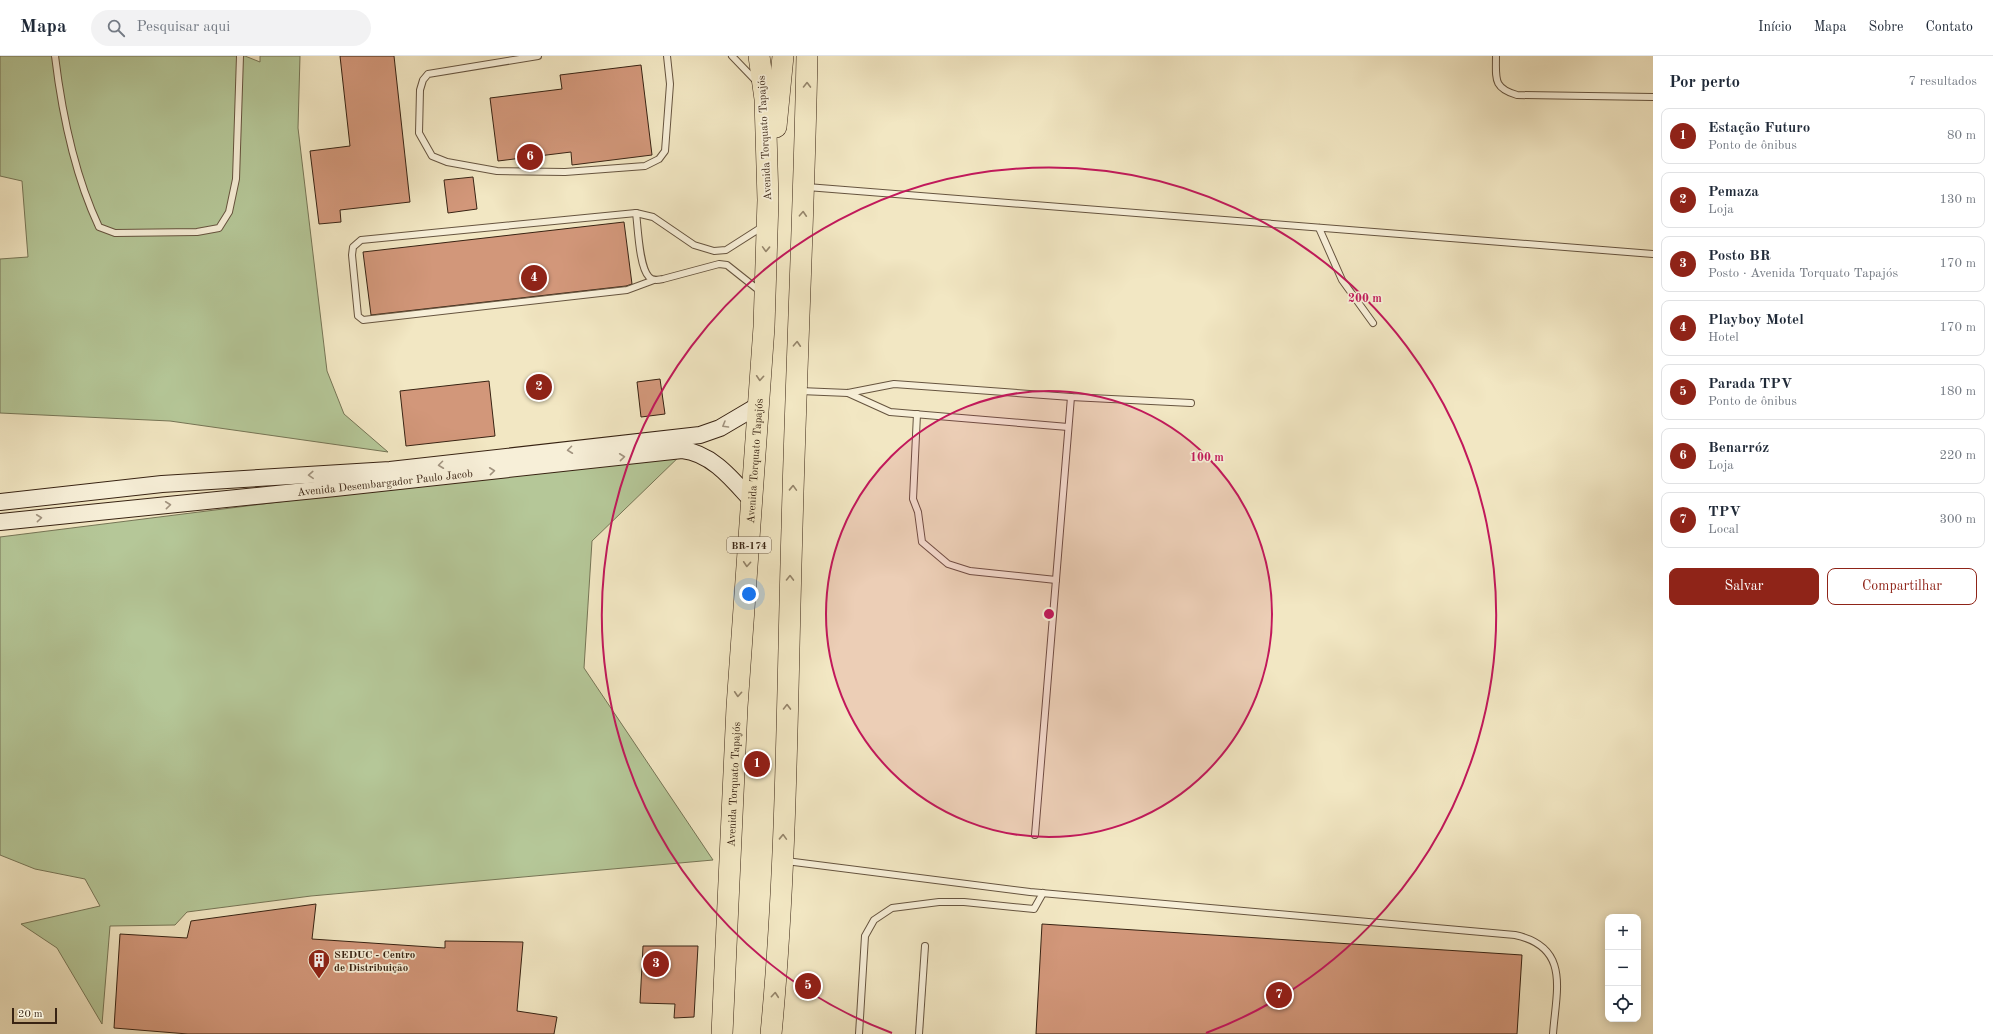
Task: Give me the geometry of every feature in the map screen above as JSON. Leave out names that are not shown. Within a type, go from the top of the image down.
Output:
[{"type":"highway","name":"Avenida Torquato Tapajós","points":[[722,1034],[737,707],[759,405],[765,296],[768,200],[764,87],[759,56]]},
{"type":"highway","points":[[768,200],[783,56]]},
{"type":"highway","points":[[771,1034],[782,861],[795,390],[805,187],[807,56]]},
{"type":"street","name":"Avenida Desembargador Paulo Jacob","points":[[0,502],[162,484],[390,470],[700,435],[720,428],[759,405]]},
{"type":"street","name":"Avenida Desembargador Paulo Jacob","points":[[0,522],[682,450],[692,451],[710,460],[733,479],[752,501]]},
{"type":"street","points":[[120,489],[120,510]]},
{"type":"lane","points":[[55,56],[60,97],[86,198],[99,227],[115,233],[197,232],[219,228],[229,212],[236,179],[240,56]]},
{"type":"lane","points":[[538,56],[428,74],[423,80],[420,90],[419,133],[432,156],[447,162],[497,171],[565,172],[645,166],[659,160],[665,151],[670,84],[667,56]]},
{"type":"lane","points":[[732,56],[748,74],[764,87]]},
{"type":"lane","points":[[1496,56],[1498,84],[1503,91],[1518,95],[1653,97]]},
{"type":"lane","points":[[805,187],[1653,254]]},
{"type":"lane","points":[[765,296],[727,265],[719,264],[654,280],[627,290],[363,320],[358,316],[352,255],[353,247],[361,240],[636,213],[653,217],[694,245],[714,251],[726,250],[767,224]]},
{"type":"lane","points":[[636,213],[643,264],[648,276],[654,280]]},
{"type":"lane","points":[[1319,228],[1342,280],[1373,324]]},
{"type":"lane","points":[[795,390],[848,393],[894,384],[1071,397],[1191,402]]},
{"type":"lane","points":[[848,393],[890,412],[1068,427]]},
{"type":"lane","points":[[1035,835],[1071,397]]},
{"type":"lane","points":[[917,414],[913,499],[918,512],[922,542],[948,564],[970,572],[1056,580]]},
{"type":"lane","points":[[782,861],[1043,893],[1516,935],[1530,938],[1541,944],[1550,954],[1556,968],[1553,1034]]},
{"type":"lane","points":[[859,1034],[865,936],[874,920],[892,908],[939,902],[964,902],[1034,909],[1043,893]]},
{"type":"lane","points":[[920,1034],[925,946]]},
{"type":"green space","points":[[0,56],[245,56],[260,62],[260,56],[300,56],[298,128],[327,371],[344,414],[388,452],[170,421],[0,413],[0,259],[28,257],[22,181],[0,176]]},
{"type":"green space","points":[[685,451],[592,541],[584,668],[713,860],[311,896],[187,912],[175,925],[110,926],[102,1024],[57,948],[21,924],[100,906],[85,879],[35,869],[0,855],[0,537]]},
{"type":"building","points":[[340,56],[394,56],[410,202],[340,210],[341,222],[319,224],[310,151],[350,146]]},
{"type":"building","points":[[641,65],[652,155],[572,165],[571,152],[498,161],[490,98],[562,89],[560,75]]},
{"type":"building","points":[[473,177],[477,209],[448,213],[444,180]]},
{"type":"building","points":[[624,222],[632,284],[626,286],[371,315],[363,252]]},
{"type":"building","points":[[660,379],[665,414],[641,417],[637,382]]},
{"type":"building","points":[[489,381],[495,436],[406,446],[400,391]]},
{"type":"building","name":"SEDUC - Centro de Distribuição","points":[[316,904],[312,939],[445,948],[445,941],[523,942],[517,1011],[557,1017],[554,1034],[188,1034],[114,1028],[120,934],[187,938],[191,921]]},
{"type":"building","points":[[1042,924],[1522,955],[1517,1034],[1036,1034]]},
{"type":"building","points":[[643,946],[698,946],[694,1017],[674,1018],[675,1004],[640,1003]]},
{"type":"place","name":"Benarróz","points":[[530,157]]},
{"type":"place","name":"Playboy Motel","points":[[534,278]]},
{"type":"place","name":"Pemaza","points":[[539,387]]},
{"type":"place","name":"Estação Futuro","points":[[757,764]]},
{"type":"place","name":"Posto BR","points":[[656,964]]},
{"type":"place","name":"SEDUC - Centro de Distribuição","points":[[319,980]]},
{"type":"place","name":"Parada TPV","points":[[808,986]]},
{"type":"place","name":"TPV","points":[[1279,995]]}]
